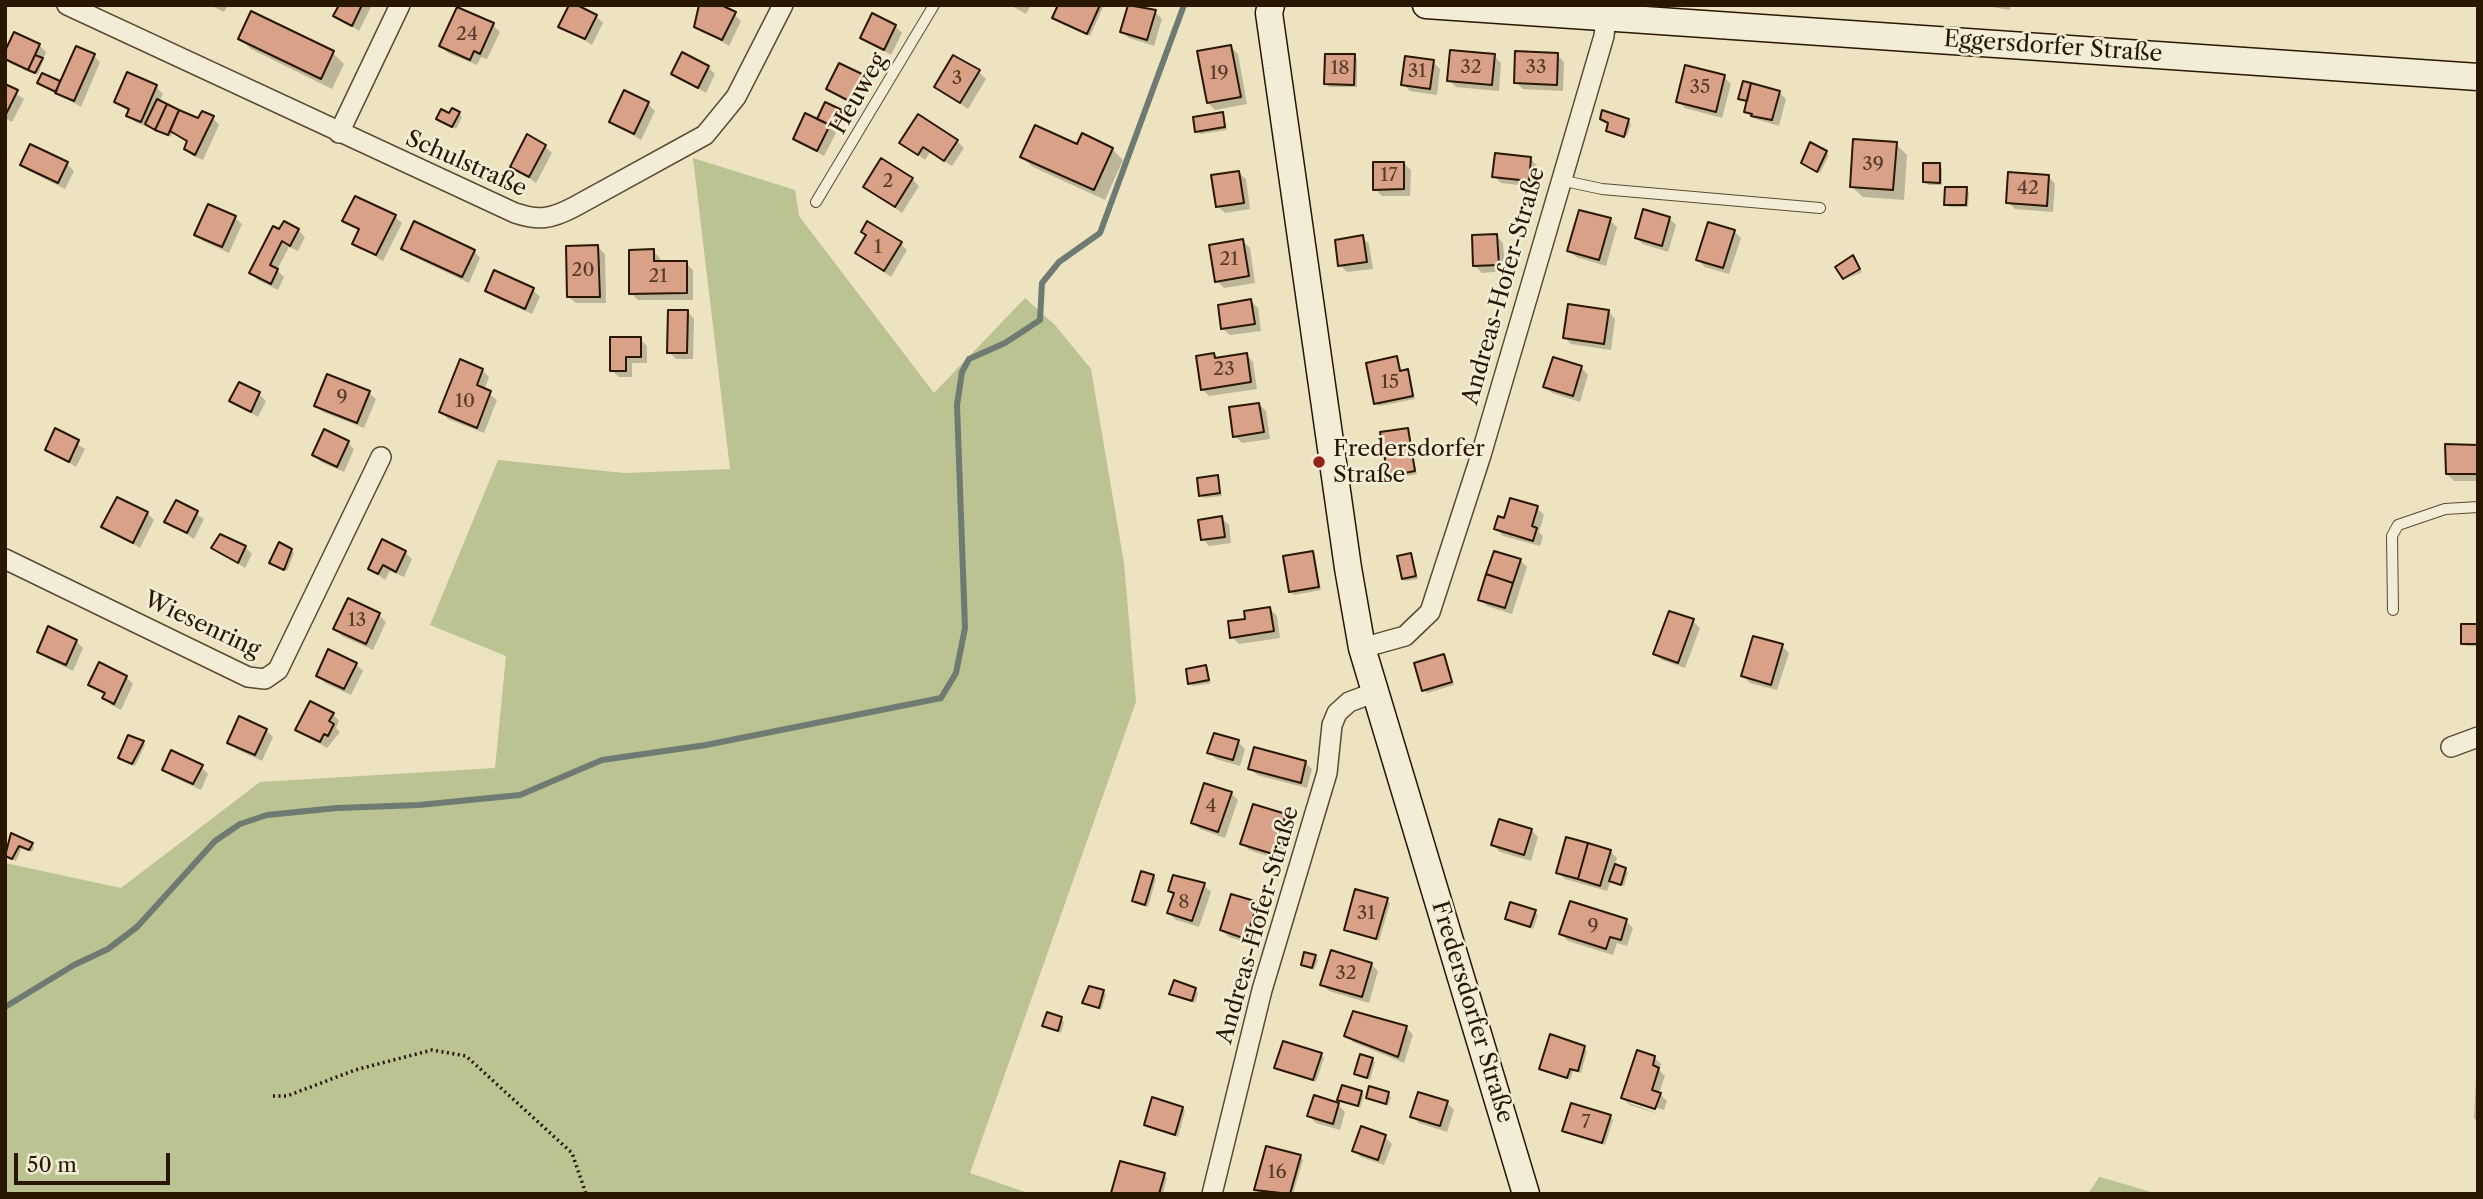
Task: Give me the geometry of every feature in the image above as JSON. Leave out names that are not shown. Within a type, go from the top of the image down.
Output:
[{"type":"street","name":"Schulstraße","points":[[67,5],[339,133],[515,213],[539,220],[554,218],[705,135],[736,97],[783,5]]},
{"type":"street","points":[[339,133],[400,5]]},
{"type":"street","name":"Fredersdorfer Straße","points":[[1271,5],[1270,21],[1348,568],[1362,648],[1526,1194]]},
{"type":"street","name":"Eggersdorfer Straße","points":[[1426,5],[1622,14],[2478,77]]},
{"type":"street","name":"Andreas-Hofer-Straße","points":[[1362,648],[1405,636],[1430,612],[1481,455],[1604,36],[1622,14]]},
{"type":"street","name":"Wiesenring","points":[[5,559],[248,677],[265,679],[278,670],[381,457]]},
{"type":"street","name":"Andreas-Hofer-Straße","points":[[1212,1194],[1262,990],[1327,773],[1332,725],[1337,713],[1349,702],[1376,692]]},
{"type":"street","points":[[2451,747],[2478,737]]},
{"type":"lane","name":"Heuweg","points":[[816,202],[934,5]]},
{"type":"lane","points":[[1560,180],[1601,189],[1820,208]]},
{"type":"lane","points":[[2393,610],[2392,536],[2398,525],[2445,509],[2478,507]]},
{"type":"path","points":[[273,1096],[287,1096],[355,1070],[432,1049],[466,1056],[572,1153],[586,1194]]},
{"type":"green space","points":[[693,158],[795,190],[799,216],[934,393],[1025,298],[1055,325],[1091,369],[1124,563],[1136,702],[970,1173],[1031,1194],[5,1194],[5,863],[121,888],[260,782],[495,768],[506,656],[430,625],[498,460],[624,473],[730,469]]},
{"type":"green space","points":[[2100,1177],[2158,1194],[2088,1194]]},
{"type":"building","points":[[339,5],[362,5],[352,26],[333,16]]},
{"type":"building","points":[[569,5],[577,5],[597,15],[585,39],[558,27]]},
{"type":"building","points":[[699,5],[721,5],[736,12],[722,40],[694,27]]},
{"type":"building","points":[[1058,5],[1100,5],[1087,34],[1052,18]]},
{"type":"building","points":[[1128,5],[1156,10],[1147,40],[1120,32]]},
{"type":"building","points":[[457,7],[494,23],[480,54],[474,51],[470,60],[439,46]]},
{"type":"building","points":[[251,11],[334,51],[321,79],[238,39]]},
{"type":"building","points":[[872,13],[896,25],[884,50],[860,38]]},
{"type":"building","points":[[14,32],[40,44],[28,70],[5,59],[5,51]]},
{"type":"building","points":[[1231,45],[1241,97],[1207,103],[1197,51]]},
{"type":"building","points":[[76,46],[95,54],[74,101],[55,93]]},
{"type":"building","points":[[1450,50],[1495,54],[1492,85],[1447,81]]},
{"type":"building","points":[[1515,51],[1558,53],[1557,85],[1514,83]]},
{"type":"building","points":[[682,52],[709,66],[698,88],[671,74]]},
{"type":"building","points":[[1325,54],[1355,54],[1354,85],[1324,84]]},
{"type":"building","points":[[35,55],[43,58],[35,73],[28,70]]},
{"type":"building","points":[[953,55],[980,70],[960,103],[934,87]]},
{"type":"building","points":[[1405,56],[1434,60],[1430,89],[1401,85]]},
{"type":"building","points":[[839,63],[864,75],[851,102],[826,89]]},
{"type":"building","points":[[1685,65],[1725,75],[1716,112],[1676,102]]},
{"type":"building","points":[[127,72],[157,85],[141,122],[126,116],[129,109],[114,102]]},
{"type":"building","points":[[42,73],[60,81],[56,92],[37,83]]},
{"type":"building","points":[[1743,81],[1751,83],[1747,101],[1738,99]]},
{"type":"building","points":[[1751,83],[1780,91],[1772,120],[1744,112]]},
{"type":"building","points":[[5,84],[18,90],[5,116]]},
{"type":"building","points":[[624,90],[649,102],[634,134],[609,122]]},
{"type":"building","points":[[157,99],[167,104],[155,130],[145,124]]},
{"type":"building","points":[[825,102],[842,110],[834,127],[817,119]]},
{"type":"building","points":[[167,104],[179,110],[168,135],[155,130]]},
{"type":"building","points":[[452,108],[460,112],[452,127],[436,119],[441,109],[449,113]]},
{"type":"building","points":[[179,110],[198,118],[202,111],[214,116],[195,155],[184,149],[187,141],[170,131]]},
{"type":"building","points":[[1602,110],[1629,119],[1624,137],[1606,131],[1608,123],[1600,119]]},
{"type":"building","points":[[1223,112],[1225,127],[1195,132],[1193,117]]},
{"type":"building","points":[[805,113],[830,125],[817,151],[793,139]]},
{"type":"building","points":[[918,114],[958,140],[944,161],[923,147],[918,155],[899,143]]},
{"type":"building","points":[[1035,125],[1077,144],[1082,133],[1113,148],[1094,190],[1020,157]]},
{"type":"building","points":[[527,134],[546,145],[529,177],[510,167]]},
{"type":"building","points":[[1853,139],[1897,142],[1893,190],[1850,187]]},
{"type":"building","points":[[1810,142],[1827,151],[1817,172],[1801,163]]},
{"type":"building","points":[[30,144],[68,162],[58,183],[20,165]]},
{"type":"building","points":[[1495,153],[1531,157],[1529,181],[1492,177]]},
{"type":"building","points":[[881,158],[913,178],[895,207],[863,187]]},
{"type":"building","points":[[1373,162],[1404,162],[1404,189],[1373,190]]},
{"type":"building","points":[[1923,163],[1940,163],[1940,183],[1923,182]]},
{"type":"building","points":[[1239,171],[1244,203],[1216,207],[1211,175]]},
{"type":"building","points":[[2008,172],[2049,175],[2047,206],[2006,203]]},
{"type":"building","points":[[1945,187],[1967,187],[1966,205],[1944,205]]},
{"type":"building","points":[[355,196],[396,215],[376,255],[352,244],[359,229],[342,221]]},
{"type":"building","points":[[208,204],[236,216],[222,247],[194,235]]},
{"type":"building","points":[[1643,209],[1670,217],[1662,246],[1635,238]]},
{"type":"building","points":[[1579,210],[1611,218],[1599,260],[1567,251]]},
{"type":"building","points":[[284,221],[299,229],[290,246],[282,241],[270,265],[278,269],[271,284],[249,273],[273,226],[279,229]]},
{"type":"building","points":[[414,221],[475,250],[462,277],[401,249]]},
{"type":"building","points":[[867,221],[902,242],[884,271],[855,253],[866,235],[861,232]]},
{"type":"building","points":[[1708,222],[1735,230],[1723,268],[1696,260]]},
{"type":"building","points":[[1497,234],[1499,265],[1473,266],[1472,235]]},
{"type":"building","points":[[1363,235],[1367,262],[1338,266],[1335,240]]},
{"type":"building","points":[[1243,239],[1249,276],[1215,282],[1209,245]]},
{"type":"building","points":[[598,245],[600,297],[567,297],[566,246]]},
{"type":"building","points":[[654,249],[654,261],[687,261],[687,293],[629,294],[629,250]]},
{"type":"building","points":[[1853,255],[1860,269],[1843,279],[1835,267]]},
{"type":"building","points":[[494,270],[534,288],[525,309],[485,291]]},
{"type":"building","points":[[1251,299],[1255,324],[1221,329],[1218,305]]},
{"type":"building","points":[[1568,304],[1609,310],[1604,344],[1563,338]]},
{"type":"building","points":[[668,310],[688,310],[687,353],[667,353]]},
{"type":"building","points":[[610,337],[641,337],[641,357],[626,357],[626,371],[610,371]]},
{"type":"building","points":[[1214,353],[1215,358],[1247,353],[1251,382],[1201,390],[1196,356]]},
{"type":"building","points":[[1397,356],[1400,371],[1408,369],[1413,396],[1374,404],[1366,363]]},
{"type":"building","points":[[1553,357],[1582,366],[1573,396],[1543,387]]},
{"type":"building","points":[[460,359],[483,369],[477,385],[491,391],[477,428],[439,412]]},
{"type":"building","points":[[327,374],[370,391],[357,423],[314,406]]},
{"type":"building","points":[[239,382],[260,392],[251,412],[229,401]]},
{"type":"building","points":[[1259,403],[1264,432],[1233,437],[1229,407]]},
{"type":"building","points":[[55,428],[79,440],[69,462],[45,450]]},
{"type":"building","points":[[1408,428],[1415,471],[1388,476],[1380,432]]},
{"type":"building","points":[[324,429],[349,441],[337,467],[312,455]]},
{"type":"building","points":[[2445,444],[2478,445],[2478,474],[2446,474]]},
{"type":"building","points":[[1218,475],[1220,493],[1199,496],[1197,478]]},
{"type":"building","points":[[117,497],[148,512],[133,543],[101,527]]},
{"type":"building","points":[[1510,498],[1538,506],[1532,526],[1537,528],[1533,541],[1494,529],[1498,516],[1504,518]]},
{"type":"building","points":[[176,500],[198,511],[187,533],[164,522]]},
{"type":"building","points":[[1222,516],[1225,537],[1201,540],[1198,520]]},
{"type":"building","points":[[220,534],[246,546],[238,563],[211,548]]},
{"type":"building","points":[[382,539],[406,551],[396,572],[383,565],[378,574],[368,569]]},
{"type":"building","points":[[279,542],[292,549],[284,570],[269,563]]},
{"type":"building","points":[[1313,551],[1319,587],[1289,592],[1283,556]]},
{"type":"building","points":[[1494,551],[1521,559],[1513,583],[1486,574]]},
{"type":"building","points":[[1411,553],[1416,576],[1402,579],[1397,556]]},
{"type":"building","points":[[1486,574],[1513,583],[1505,608],[1478,600]]},
{"type":"building","points":[[348,598],[380,613],[366,644],[333,629]]},
{"type":"building","points":[[1270,607],[1274,631],[1230,638],[1228,621],[1245,619],[1244,611]]},
{"type":"building","points":[[1669,611],[1694,619],[1678,663],[1653,654]]},
{"type":"building","points":[[2461,624],[2478,624],[2478,644],[2461,644]]},
{"type":"building","points":[[48,626],[77,640],[66,665],[37,652]]},
{"type":"building","points":[[1753,636],[1783,644],[1771,685],[1741,676]]},
{"type":"building","points":[[328,649],[357,663],[344,689],[316,676]]},
{"type":"building","points":[[1444,654],[1452,682],[1422,691],[1414,663]]},
{"type":"building","points":[[99,662],[127,676],[114,704],[102,698],[105,693],[88,685]]},
{"type":"building","points":[[1206,665],[1209,680],[1188,684],[1186,669]]},
{"type":"building","points":[[310,701],[334,713],[329,721],[334,724],[328,736],[324,734],[320,742],[295,730]]},
{"type":"building","points":[[239,716],[267,729],[255,755],[227,743]]},
{"type":"building","points":[[1214,733],[1239,740],[1233,760],[1207,753]]},
{"type":"building","points":[[128,735],[144,741],[132,764],[118,758]]},
{"type":"building","points":[[1254,747],[1306,761],[1301,783],[1248,769]]},
{"type":"building","points":[[171,750],[203,765],[193,784],[162,770]]},
{"type":"building","points":[[1204,783],[1232,792],[1218,832],[1191,823]]},
{"type":"building","points":[[1253,804],[1286,814],[1273,854],[1240,844]]},
{"type":"building","points":[[1499,819],[1532,829],[1524,855],[1491,845]]},
{"type":"building","points":[[11,833],[33,843],[29,850],[19,846],[12,859],[5,856]]},
{"type":"building","points":[[1566,837],[1588,843],[1578,879],[1556,873]]},
{"type":"building","points":[[1588,843],[1611,850],[1600,886],[1578,879]]},
{"type":"building","points":[[1615,864],[1626,868],[1621,885],[1609,881]]},
{"type":"building","points":[[1141,871],[1154,875],[1145,905],[1132,901]]},
{"type":"building","points":[[1173,875],[1205,883],[1192,921],[1167,913],[1174,893],[1168,891]]},
{"type":"building","points":[[1355,889],[1388,898],[1376,939],[1344,930]]},
{"type":"building","points":[[1231,894],[1258,902],[1246,939],[1220,930]]},
{"type":"building","points":[[1570,901],[1627,919],[1621,940],[1610,937],[1606,949],[1559,934]]},
{"type":"building","points":[[1510,902],[1536,910],[1530,927],[1505,919]]},
{"type":"building","points":[[1331,950],[1372,963],[1362,997],[1320,985]]},
{"type":"building","points":[[1304,952],[1316,955],[1312,968],[1301,965]]},
{"type":"building","points":[[1174,980],[1196,988],[1192,1001],[1169,994]]},
{"type":"building","points":[[1089,986],[1104,990],[1099,1008],[1082,1003]]},
{"type":"building","points":[[1353,1011],[1407,1026],[1398,1057],[1344,1036]]},
{"type":"building","points":[[1047,1012],[1062,1017],[1058,1031],[1042,1026]]},
{"type":"building","points":[[1550,1034],[1585,1046],[1578,1071],[1570,1069],[1567,1078],[1539,1069]]},
{"type":"building","points":[[1283,1041],[1322,1053],[1313,1080],[1274,1068]]},
{"type":"building","points":[[1637,1050],[1655,1056],[1653,1065],[1659,1068],[1652,1090],[1661,1093],[1655,1109],[1621,1098]]},
{"type":"building","points":[[1360,1054],[1373,1058],[1367,1078],[1354,1074]]},
{"type":"building","points":[[1342,1085],[1362,1091],[1358,1106],[1337,1100]]},
{"type":"building","points":[[1369,1086],[1389,1092],[1386,1104],[1366,1098]]},
{"type":"building","points":[[1418,1092],[1448,1101],[1440,1126],[1410,1117]]},
{"type":"building","points":[[1314,1095],[1339,1103],[1333,1124],[1307,1116]]},
{"type":"building","points":[[1152,1097],[1183,1107],[1175,1135],[1144,1125]]},
{"type":"building","points":[[1571,1103],[1611,1115],[1602,1143],[1562,1131]]},
{"type":"building","points":[[1361,1126],[1386,1135],[1378,1160],[1352,1151]]},
{"type":"building","points":[[1266,1146],[1301,1155],[1290,1194],[1254,1190]]},
{"type":"building","points":[[1120,1161],[1165,1173],[1159,1194],[1111,1193]]},
{"type":"waterway","points":[[5,1007],[74,965],[108,949],[137,927],[215,841],[240,824],[267,815],[520,795],[602,760],[706,745],[941,698],[956,673],[965,628],[957,405],[962,372],[969,359],[1005,343],[1040,320],[1042,283],[1059,262],[1100,233],[1184,5]]},
{"type":"place","name":"Fredersdorfer Straße","points":[[1319,462]]}]
